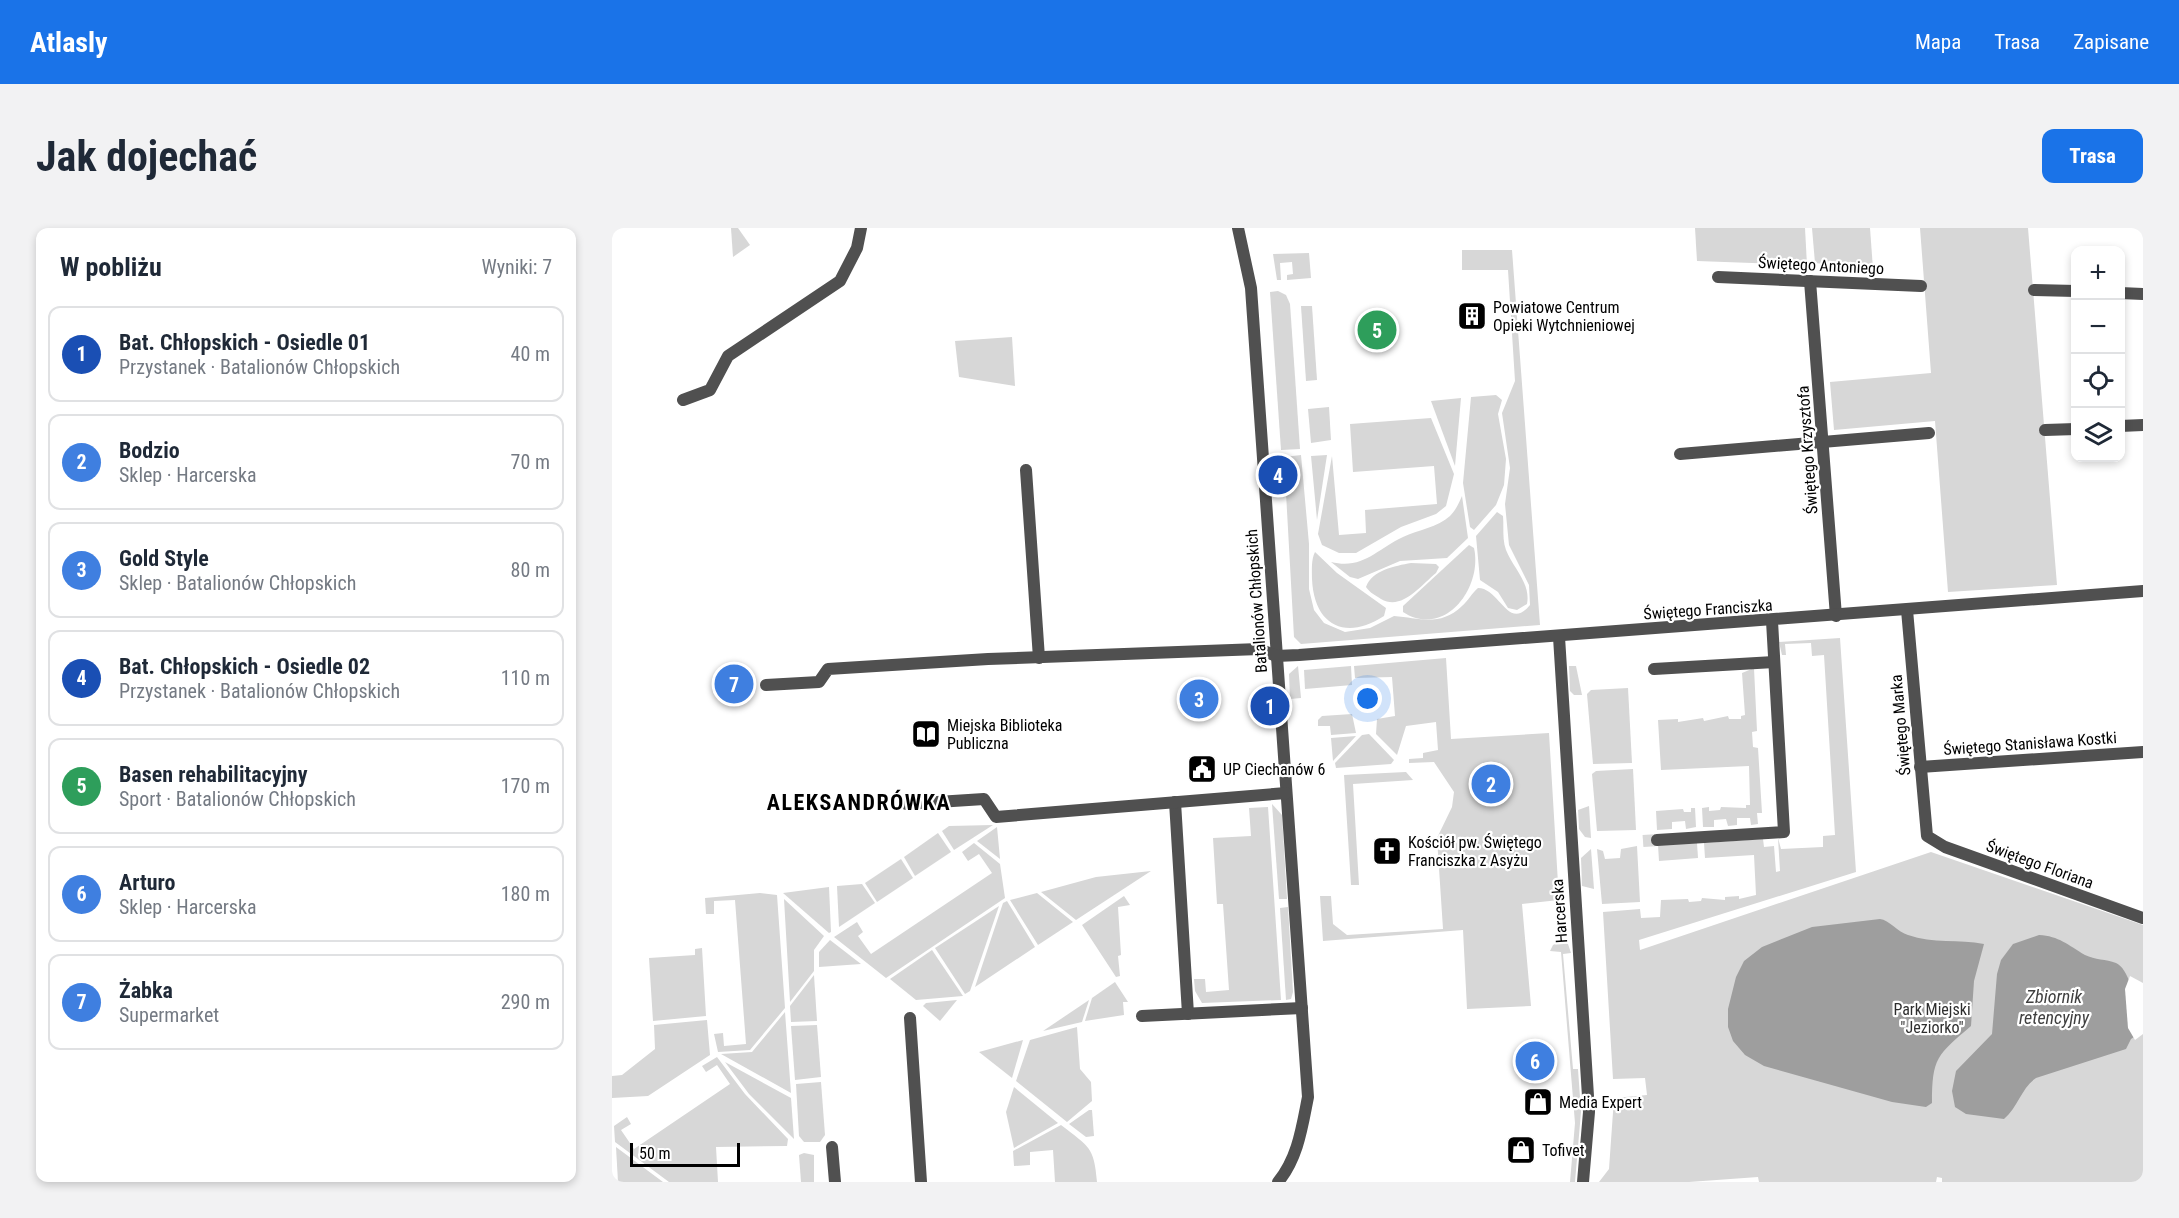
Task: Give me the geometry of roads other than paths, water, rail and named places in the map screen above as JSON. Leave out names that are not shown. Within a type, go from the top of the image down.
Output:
[{"type":"street","points":[[683,400],[710,390],[728,356],[840,281],[857,248],[861,228]]},
{"type":"street","name":"Batalionów Chłopskich","points":[[1238,228],[1251,288],[1308,1097],[1301,1133],[1289,1169],[1278,1182]]},
{"type":"street","name":"Świętego Antoniego","points":[[1718,277],[1921,286]]},
{"type":"street","name":"Świętego Krzysztofa","points":[[1810,281],[1836,616]]},
{"type":"street","points":[[2034,290],[2071,291]]},
{"type":"street","points":[[2125,293],[2143,294]]},
{"type":"street","points":[[2125,426],[2143,425]]},
{"type":"street","points":[[2045,430],[2071,429]]},
{"type":"street","points":[[1680,454],[1823,444],[1929,433]]},
{"type":"street","points":[[1026,470],[1039,658]]},
{"type":"street","name":"Świętego Franciszka","points":[[766,686],[819,682],[828,669],[1259,649],[1276,656],[1772,621],[2143,591]]},
{"type":"street","name":"Świętego Marka","points":[[1907,610],[1927,836]]},
{"type":"street","points":[[1657,840],[1784,832],[1772,621]]},
{"type":"street","name":"Harcerska","points":[[1558,637],[1589,1113],[1583,1182]]},
{"type":"street","points":[[1654,669],[1774,662]]},
{"type":"street","name":"Świętego Stanisława Kostki","points":[[1920,767],[2143,752]]},
{"type":"street","points":[[906,804],[984,798],[996,817],[1286,793]]},
{"type":"street","points":[[1174,802],[1188,1014]]},
{"type":"street","name":"Świętego Floriana","points":[[1927,836],[1945,847],[2143,918]]},
{"type":"street","points":[[1142,1016],[1302,1008]]},
{"type":"street","points":[[910,1018],[921,1182]]},
{"type":"street","points":[[832,1147],[836,1182]]},
{"type":"water","points":[[1880,919],[1917,938],[1984,944],[1974,981],[1971,1026],[1939,1058],[1933,1076],[1932,1103],[1926,1107],[1892,1102],[1764,1066],[1745,1055],[1733,1041],[1728,1027],[1728,1009],[1736,977],[1744,961],[1762,947],[1812,927]]},
{"type":"water","name":"Zbiornik retencyjny","points":[[2039,935],[2058,939],[2085,955],[2116,963],[2121,967],[2134,993],[2143,1031],[2131,1039],[2126,1049],[2036,1078],[2004,1119],[1966,1114],[1955,1107],[1952,1091],[1956,1071],[1992,1034],[1997,974],[2001,960],[2013,944]]},
{"type":"tunnel","points":[[1643,841],[1657,840]]},
{"type":"place","name":"Powiatowe Centrum Opieki Wytchnieniowej","points":[[1472,316]]},
{"type":"place","name":"Basen rehabilitacyjny","points":[[1377,330]]},
{"type":"place","name":"Bat. Chłopskich - Osiedle 02","points":[[1278,475]]},
{"type":"place","name":"Żabka","points":[[734,684]]},
{"type":"place","name":"Gold Style","points":[[1199,699]]},
{"type":"place","name":"Bat. Chłopskich - Osiedle 01","points":[[1270,706]]},
{"type":"place","name":"Miejska Biblioteka Publiczna","points":[[926,734]]},
{"type":"place","name":"UP Ciechanów 6","points":[[1202,769]]},
{"type":"place","name":"Bodzio","points":[[1491,784]]},
{"type":"place","name":"Kościół pw. Świętego Franciszka z Asyżu","points":[[1387,851]]},
{"type":"place","name":"Arturo","points":[[1535,1061]]},
{"type":"place","name":"Media Expert","points":[[1538,1102]]},
{"type":"place","name":"Tofivet","points":[[1521,1150]]},
{"type":"district","name":"ALEKSANDRÓWKA","points":[[859,802]]},
{"type":"park label","name":"Park Miejski \"Jeziorko\"","points":[[1932,1018]]}]
